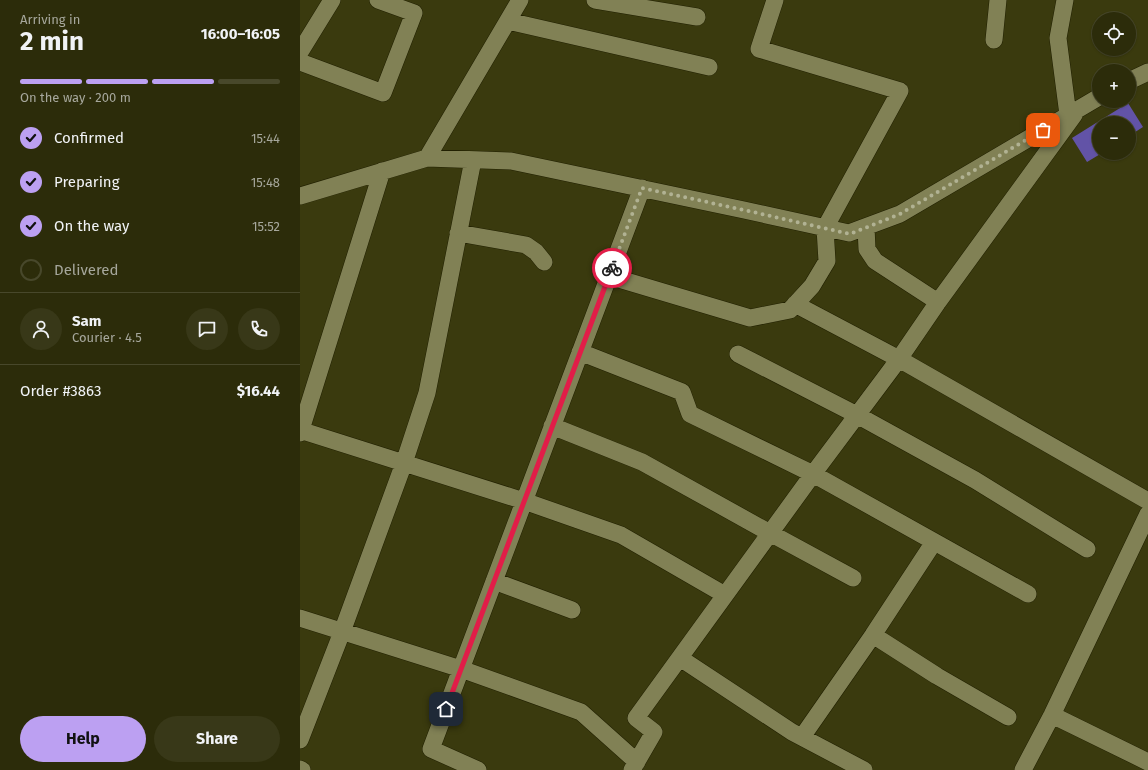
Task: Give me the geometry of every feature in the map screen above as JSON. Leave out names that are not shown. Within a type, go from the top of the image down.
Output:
[{"type":"street","points":[[300,52],[332,0]]},
{"type":"street","points":[[300,62],[383,93],[414,13],[378,0]]},
{"type":"street","points":[[427,158],[520,0]]},
{"type":"street","points":[[595,0],[697,17]]},
{"type":"street","points":[[609,276],[750,318],[790,310],[812,286],[827,261],[825,228],[900,91],[759,49],[775,0]]},
{"type":"street","points":[[994,40],[998,0]]},
{"type":"street","points":[[300,618],[461,669],[581,712],[634,766],[654,732],[636,718],[813,474],[899,359],[1073,112],[1058,38],[1065,0]]},
{"type":"street","points":[[508,21],[709,67]]},
{"type":"street","points":[[1136,78],[1148,72]]},
{"type":"street","points":[[300,196],[427,158],[511,161],[850,234],[900,214],[1092,101]]},
{"type":"street","points":[[300,740],[342,632],[404,463],[427,393],[473,160]]},
{"type":"street","points":[[382,171],[300,431],[524,501],[621,535],[725,595]]},
{"type":"street","points":[[478,770],[431,749],[642,188]]},
{"type":"street","points":[[866,227],[867,249],[875,261],[938,302]]},
{"type":"street","points":[[458,234],[526,245],[536,252],[544,262]]},
{"type":"street","points":[[795,304],[899,359],[1148,501]]},
{"type":"street","points":[[580,352],[682,392],[690,414],[813,474],[1028,594]]},
{"type":"street","points":[[738,354],[857,415],[975,480],[1087,549]]},
{"type":"street","points":[[552,426],[642,462],[770,534],[853,578]]},
{"type":"street","points":[[1023,770],[1052,715],[1148,514]]},
{"type":"street","points":[[802,737],[873,635],[934,542]]},
{"type":"street","points":[[494,581],[572,610]]},
{"type":"street","points":[[873,635],[937,676],[1008,717]]},
{"type":"street","points":[[680,658],[792,732],[864,770]]},
{"type":"street","points":[[1052,715],[1148,762]]},
{"type":"building","points":[[1120,108],[1131,108],[1143,127],[1136,132],[1136,116],[1107,116]]},
{"type":"building","points":[[1092,126],[1092,159],[1087,162],[1072,138]]},
{"type":"way so far","points":[[612,268],[642,188],[850,234],[900,214],[1043,130]]},
{"type":"route","points":[[446,709],[612,268]]}]
